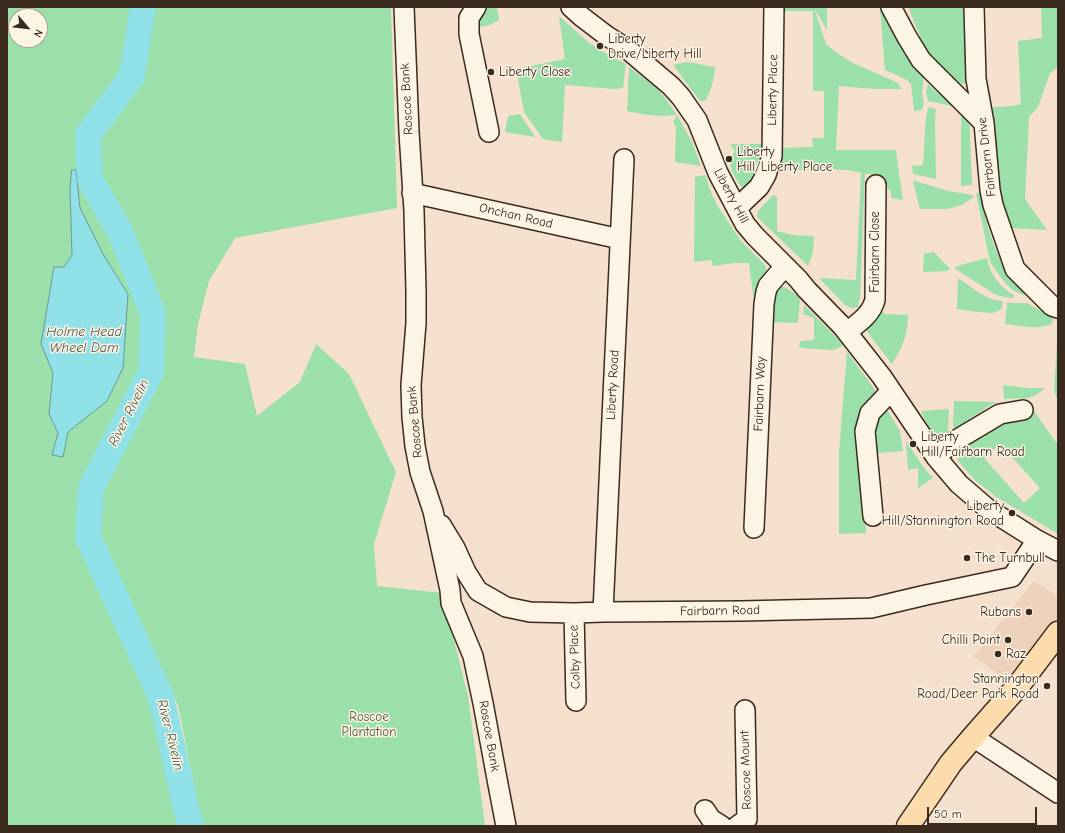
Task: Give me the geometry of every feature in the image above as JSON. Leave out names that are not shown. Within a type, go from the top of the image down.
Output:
[{"type":"main road","points":[[908,826],[951,763],[1055,642]]},
{"type":"street","name":"Roscoe Bank","points":[[404,7],[416,291],[416,323],[411,385],[415,446],[420,472],[433,511],[450,590],[451,603],[473,656],[506,826]]},
{"type":"street","points":[[476,7],[469,18],[470,34],[489,132]]},
{"type":"street","name":"Liberty Place","points":[[737,208],[759,187],[766,175],[772,156],[774,7]]},
{"type":"street","points":[[891,7],[921,60],[984,123]]},
{"type":"street","name":"Fairbarn Drive","points":[[974,7],[976,78],[984,123],[993,206],[1015,269],[1052,306],[1058,308]]},
{"type":"street","name":"Liberty Hill","points":[[579,10],[607,36],[626,48],[671,86],[681,97],[698,120],[718,173],[745,224],[847,332],[882,377],[936,457],[959,484],[988,509],[1037,540],[1058,551]]},
{"type":"street","name":"Liberty Road","points":[[603,612],[624,159]]},
{"type":"street","name":"Fairbarn Close","points":[[847,332],[864,318],[873,306],[875,300],[876,185]]},
{"type":"street","name":"Onchan Road","points":[[412,193],[620,239]]},
{"type":"street","name":"Fairbarn Way","points":[[754,528],[764,304],[768,286],[785,266]]},
{"type":"street","points":[[873,516],[865,431],[870,413],[891,391]]},
{"type":"street","points":[[936,457],[953,442],[1000,414],[1023,410]]},
{"type":"street","name":"Fairbarn Road","points":[[433,511],[478,591],[506,607],[530,612],[574,613],[871,608],[1012,577],[1037,540]]},
{"type":"street","name":"Colby Place","points":[[574,613],[576,701]]},
{"type":"street","name":"Roscoe Mount","points":[[737,826],[747,818],[744,710]]},
{"type":"street","points":[[973,737],[1058,793]]},
{"type":"street","points":[[704,810],[711,819],[722,826]]},
{"type":"shaded area","points":[[1034,581],[1058,596],[1058,627],[1013,686],[974,656]]},
{"type":"green space","points":[[7,7],[135,7],[127,67],[88,124],[84,138],[86,181],[116,236],[144,315],[141,373],[84,486],[80,525],[151,692],[175,782],[168,783],[178,826],[7,826]]},
{"type":"green space","name":"Roscoe Plantation","points":[[148,7],[391,7],[397,208],[235,238],[209,281],[198,324],[194,357],[245,364],[257,416],[300,382],[316,344],[349,374],[396,472],[374,544],[377,586],[442,593],[468,696],[485,826],[202,826],[178,706],[153,649],[93,533],[96,488],[154,378],[158,313],[127,236],[93,179],[96,134],[137,79]]},
{"type":"green space","points":[[481,7],[497,7],[499,20],[490,25],[474,28]]},
{"type":"green space","points":[[781,7],[827,7],[827,30],[814,8],[826,44],[853,63],[896,82],[902,89],[874,89],[839,86],[836,150],[896,150],[903,200],[891,198],[891,192],[877,174],[865,174],[860,299],[858,307],[851,308],[845,305],[819,278],[856,280],[861,173],[848,170],[786,169],[779,164],[778,160],[780,148],[813,147],[812,138],[824,138],[824,91],[813,91],[813,11],[780,11]]},
{"type":"green space","points":[[880,7],[891,7],[906,47],[924,78],[922,93],[924,103],[922,110],[914,111],[911,84],[907,80],[885,70]]},
{"type":"green space","points":[[909,7],[967,7],[969,82],[963,84],[954,82],[935,63],[928,54]]},
{"type":"green space","points":[[1041,7],[1058,7],[1058,67],[1050,73],[1038,107],[1029,117],[1025,199],[1047,230],[1009,228],[999,209],[990,108],[1021,104],[1018,41],[1042,38]]},
{"type":"green space","points":[[559,16],[588,42],[626,64],[623,88],[614,89],[565,85],[562,142],[543,139],[524,112],[516,69],[565,59]]},
{"type":"green space","points":[[687,62],[715,67],[712,84],[705,101],[700,101],[673,65]]},
{"type":"green space","points":[[629,67],[654,86],[677,115],[664,116],[640,114],[627,111]]},
{"type":"green space","points":[[928,84],[936,92],[969,111],[972,185],[961,186],[961,108],[928,101],[926,90]]},
{"type":"green space","points":[[929,107],[936,109],[936,179],[913,174],[912,166],[923,165],[926,116]]},
{"type":"green space","points":[[520,114],[535,137],[505,132],[508,116]]},
{"type":"green space","points":[[677,115],[692,142],[701,166],[675,162],[676,127],[673,122]]},
{"type":"green space","points":[[730,144],[767,144],[767,162],[746,191],[738,182],[730,166],[730,162],[735,151]]},
{"type":"green space","points":[[705,175],[712,195],[719,208],[741,241],[766,266],[756,316],[749,263],[713,266],[712,260],[694,262],[695,177]]},
{"type":"green space","points":[[915,181],[948,191],[973,195],[974,197],[962,205],[947,209],[920,209],[913,182]]},
{"type":"green space","points":[[976,193],[980,193],[987,224],[1002,264],[1014,281],[1026,294],[1024,295],[1010,288],[990,262]]},
{"type":"green space","points":[[773,195],[777,197],[777,231],[792,235],[814,236],[813,252],[808,266],[757,217],[758,211]]},
{"type":"green space","points":[[934,252],[950,269],[948,271],[923,272],[924,254]]},
{"type":"green space","points":[[987,258],[990,269],[996,280],[1014,295],[1013,298],[996,295],[954,268]]},
{"type":"green space","points":[[958,278],[985,296],[991,299],[1003,301],[1002,309],[993,313],[957,309]]},
{"type":"green space","points":[[783,286],[796,294],[800,300],[798,323],[772,322],[773,297],[775,293]]},
{"type":"green space","points":[[1007,303],[1027,303],[1053,318],[1052,324],[1034,327],[1005,324]]},
{"type":"green space","points":[[804,305],[841,342],[843,346],[833,350],[799,348],[800,341],[814,340],[814,318],[803,314]]},
{"type":"green space","points":[[883,311],[884,314],[908,315],[904,341],[892,364],[865,329],[877,313]]},
{"type":"green space","points":[[1058,323],[1058,400],[1054,392]]},
{"type":"green space","points":[[847,352],[875,390],[872,397],[862,410],[859,419],[866,533],[839,534],[839,452]]},
{"type":"green space","points":[[1003,385],[1028,388],[1045,388],[1036,395],[1028,398],[1004,399]]},
{"type":"green space","points":[[954,401],[997,402],[956,428],[953,427]]},
{"type":"green space","points":[[1031,407],[1058,445],[1058,534],[995,496],[976,481],[958,461],[961,449],[976,437],[1011,422],[1030,419]],"holes":[[[1000,444],[1040,488],[1024,503],[984,458]]]},
{"type":"green space","points":[[886,408],[900,431],[903,451],[878,453],[873,430],[875,418]]},
{"type":"green space","points":[[949,409],[948,433],[938,435],[934,433],[926,422],[921,411]]},
{"type":"green space","points":[[906,441],[924,468],[933,478],[918,488],[918,468],[908,470]]},
{"type":"water","name":"Holme Head Wheel Dam","points":[[72,170],[76,170],[80,208],[103,254],[128,294],[123,368],[107,401],[68,432],[63,457],[52,455],[58,433],[49,414],[53,373],[41,344],[54,267],[64,267],[72,255],[70,190]]},
{"type":"waterway","name":"River Rivelin","points":[[143,7],[132,76],[88,135],[90,179],[121,234],[153,314],[151,372],[91,488],[88,537],[161,697],[191,826]]},
{"type":"place","name":"Liberty Drive/Liberty Hill","points":[[600,46]]},
{"type":"place","name":"Liberty Close","points":[[491,72]]},
{"type":"place","name":"Liberty Hill/Liberty Place","points":[[729,159]]},
{"type":"place","name":"Liberty Hill/Fairbarn Road","points":[[913,444]]},
{"type":"place","name":"Liberty Hill/Stannington Road","points":[[1012,513]]},
{"type":"place","name":"The Turnbull","points":[[967,558]]},
{"type":"place","name":"Rubans","points":[[1029,612]]},
{"type":"place","name":"Chilli Point","points":[[1008,640]]},
{"type":"place","name":"Raz","points":[[998,654]]},
{"type":"place","name":"Stannington Road/Deer Park Road","points":[[1047,686]]}]
